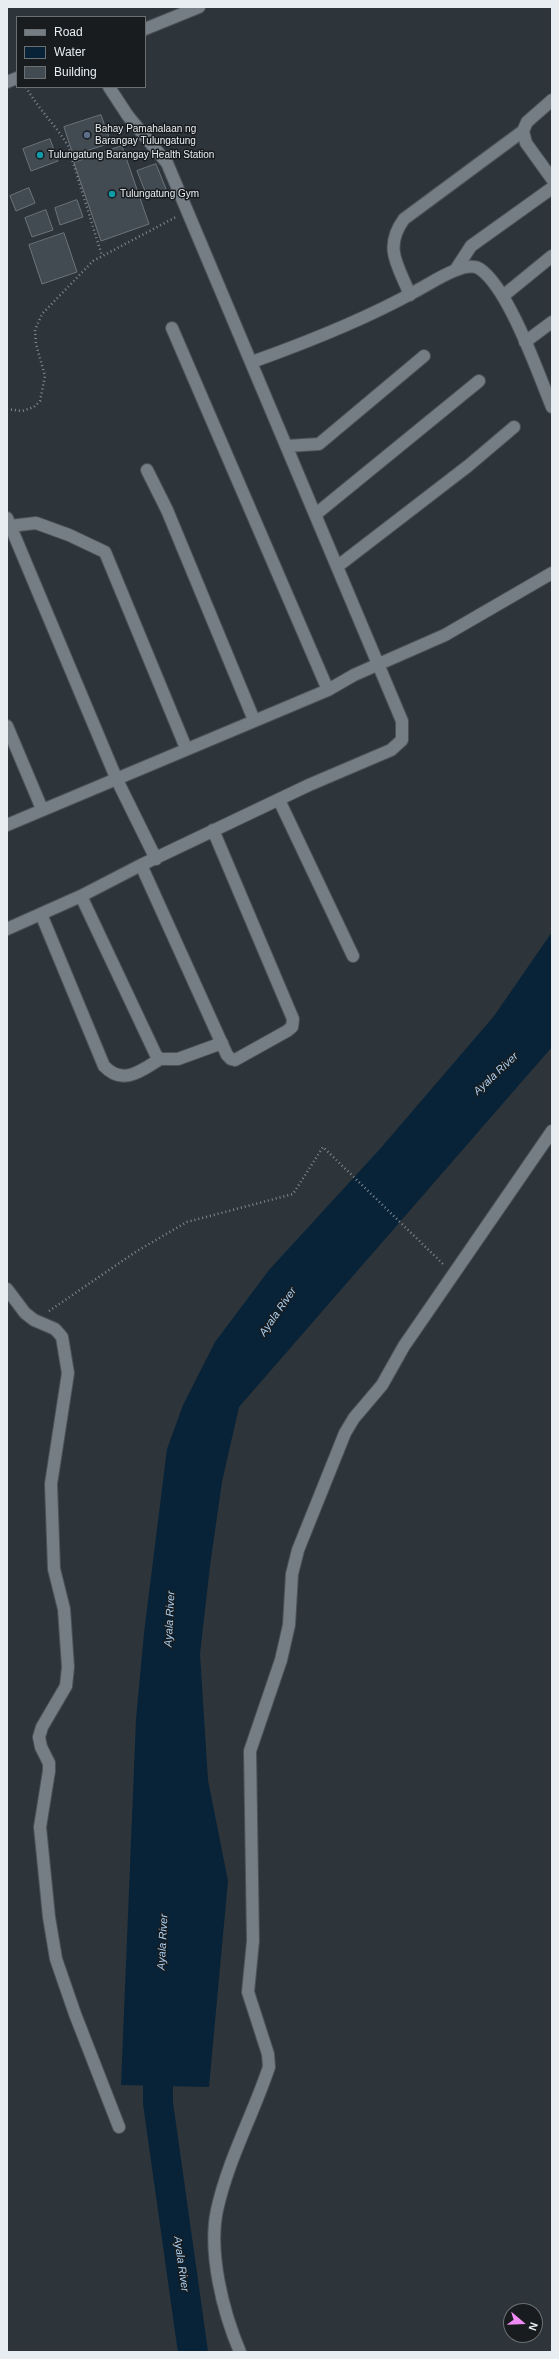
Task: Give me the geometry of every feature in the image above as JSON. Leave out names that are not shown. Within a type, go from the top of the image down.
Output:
[{"type":"street","points":[[146,29],[199,7]]},
{"type":"street","points":[[7,928],[81,896],[140,865],[156,859],[213,830],[338,772],[391,750],[402,740],[402,721],[288,446],[162,154],[128,116],[110,88]]},
{"type":"street","points":[[410,295],[394,256],[392,242],[397,229],[404,219],[523,131],[527,122],[552,100]]},
{"type":"street","points":[[523,131],[526,143],[552,179]]},
{"type":"street","points":[[456,269],[471,246],[552,188]]},
{"type":"street","points":[[503,296],[552,256]]},
{"type":"street","points":[[252,362],[320,337],[410,295],[456,269],[468,266],[478,268],[503,296],[525,342],[552,407]]},
{"type":"street","points":[[525,342],[552,322]]},
{"type":"street","points":[[172,328],[328,690]]},
{"type":"street","points":[[288,446],[319,444],[424,356]]},
{"type":"street","points":[[316,514],[479,381]]},
{"type":"street","points":[[338,566],[468,466],[514,427]]},
{"type":"street","points":[[147,470],[167,510],[254,720]]},
{"type":"street","points":[[156,859],[116,780],[8,522],[36,524],[70,535],[105,552],[186,748]]},
{"type":"street","points":[[7,825],[42,809],[116,780],[186,748],[328,690],[378,665],[445,635],[552,573]]},
{"type":"street","points":[[7,726],[42,809]]},
{"type":"street","points":[[279,800],[353,956]]},
{"type":"street","points":[[140,865],[228,1057],[235,1060],[287,1031],[292,1027],[293,1019],[213,830]]},
{"type":"street","points":[[81,896],[156,1055],[160,1059]]},
{"type":"street","points":[[41,914],[104,1066],[112,1074],[122,1078],[143,1070],[160,1059],[178,1059],[222,1043]]},
{"type":"street","points":[[240,2352],[222,2302],[215,2231],[217,2211],[225,2183],[269,2067],[268,2054],[248,1992],[254,1942],[250,1752],[283,1653],[289,1625],[292,1574],[298,1550],[344,1433],[354,1418],[382,1384],[404,1346],[552,1131]]},
{"type":"street","points":[[7,1289],[25,1313],[34,1320],[55,1329],[62,1337],[68,1373],[51,1484],[54,1569],[64,1609],[68,1667],[66,1686],[42,1727],[39,1737],[41,1747],[49,1763],[40,1827],[44,1879],[56,1959],[74,2014],[120,2127]]},
{"type":"path","points":[[27,88],[34,102],[60,132],[68,146],[102,256]]},
{"type":"path","points":[[7,409],[22,411],[34,407],[40,401],[44,376],[36,344],[35,330],[42,314],[93,261],[187,211]]},
{"type":"path","points":[[34,1320],[137,1251],[187,1222],[293,1194],[323,1147],[454,1275]]},
{"type":"water","points":[[552,932],[552,1047],[239,1407],[222,1482],[210,1566],[200,1654],[208,1780],[228,1881],[209,2087],[121,2085],[136,1719],[144,1633],[167,1449],[183,1405],[215,1342],[269,1270],[379,1150],[494,1016]]},
{"type":"building","name":"Bahay Pamahalaan ng Barangay Tulungatung","points":[[101,115],[111,143],[73,155],[64,127]]},
{"type":"building","name":"Tulungatung Barangay Health Station","points":[[50,139],[58,161],[31,171],[23,149]]},
{"type":"building","name":"Tulungatung Gym","points":[[122,146],[149,224],[101,241],[74,163]]},
{"type":"building","points":[[156,164],[166,189],[147,196],[137,171]]},
{"type":"building","points":[[29,188],[35,203],[16,211],[10,196]]},
{"type":"building","points":[[77,200],[83,217],[60,225],[55,208]]},
{"type":"building","points":[[46,210],[53,230],[32,237],[25,218]]},
{"type":"building","points":[[64,233],[77,272],[42,284],[29,245]]},
{"type":"waterway","name":"Ayala River","points":[[158,2045],[158,2103],[193,2352]]},
{"type":"place","name":"Bahay Pamahalaan ng Barangay Tulungatung","points":[[87,135]]},
{"type":"place","name":"Tulungatung Barangay Health Station","points":[[40,155]]},
{"type":"place","name":"Tulungatung Gym","points":[[112,194]]}]
